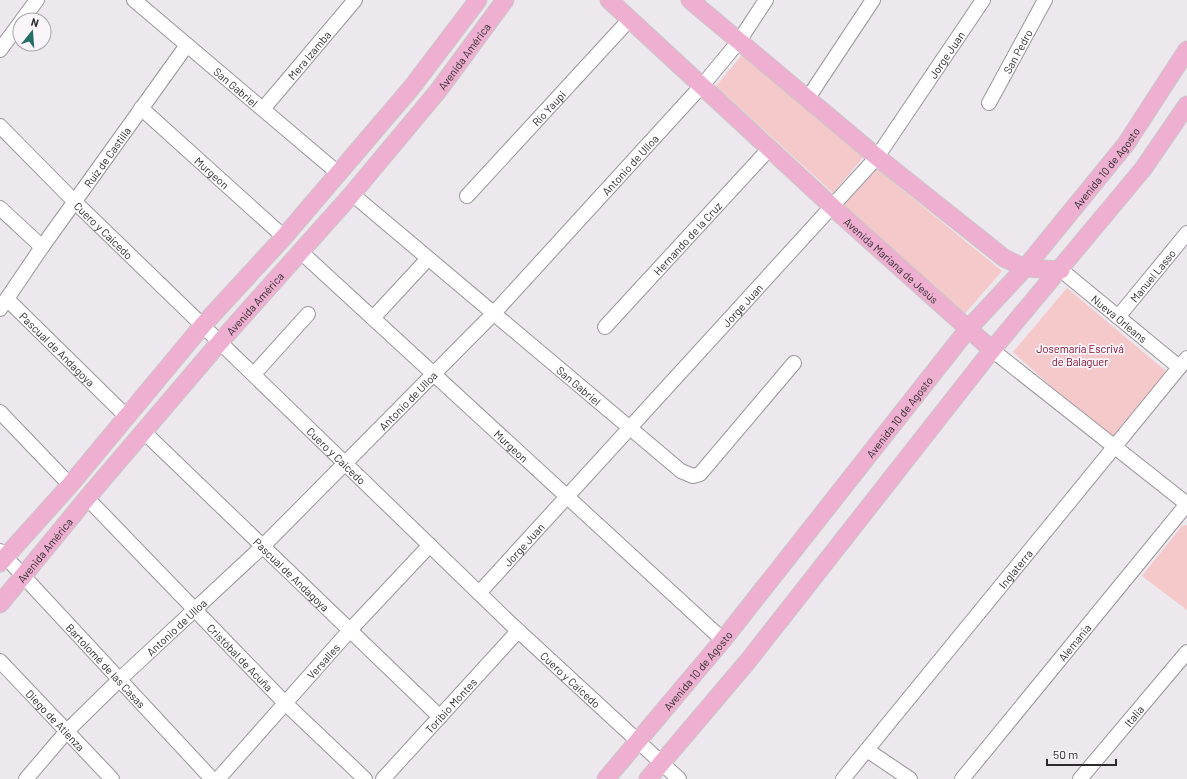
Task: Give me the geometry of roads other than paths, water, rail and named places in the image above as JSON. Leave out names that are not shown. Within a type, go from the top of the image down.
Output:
[{"type":"main road","name":"Avenida América","points":[[2,557],[70,485],[203,325],[284,237],[412,87],[478,0]]},
{"type":"main road","points":[[412,87],[484,0]]},
{"type":"main road","points":[[438,91],[495,0]]},
{"type":"main road","name":"Avenida América","points":[[0,604],[87,498],[220,342],[352,194],[438,91],[505,0]]},
{"type":"main road","name":"Avenida Mariana de Jesús","points":[[609,0],[769,149],[992,350]]},
{"type":"main road","points":[[690,0],[877,157],[1004,258],[1025,268],[1060,270]]},
{"type":"main road","name":"Avenida 10 de Agosto","points":[[606,779],[639,742],[722,640],[968,329],[1025,268],[1126,144],[1187,50]]},
{"type":"main road","points":[[648,779],[748,661],[992,350],[1143,170],[1187,105]]},
{"type":"street","points":[[28,12],[37,0]]},
{"type":"street","name":"San Gabriel","points":[[134,0],[338,173]]},
{"type":"street","name":"Mera Izamba","points":[[263,109],[354,0]]},
{"type":"street","name":"Antonio de Ulloa","points":[[26,779],[67,731],[120,679],[263,546],[346,464],[494,313],[702,85],[738,41],[766,0]]},
{"type":"street","points":[[808,98],[873,0]]},
{"type":"street","name":"Jorge Juan","points":[[479,593],[877,157],[983,0]]},
{"type":"street","name":"San Pedro","points":[[989,103],[997,91],[1043,1]]},
{"type":"street","name":"Río Yaupi","points":[[467,196],[630,19]]},
{"type":"street","points":[[0,50],[12,34]]},
{"type":"street","name":"Ruíz de Castilla","points":[[4,304],[42,247],[187,45]]},
{"type":"street","name":"Murgeon","points":[[141,108],[284,237]]},
{"type":"street","name":"Cuero y Caicedo","points":[[0,126],[75,202],[518,631],[679,779]]},
{"type":"street","name":"Hernando de la Cruz","points":[[605,327],[769,149]]},
{"type":"street","name":"San Gabriel","points":[[352,194],[681,471],[693,476],[700,474],[794,363]]},
{"type":"street","points":[[0,208],[42,247]]},
{"type":"street","name":"Manuel Lasso","points":[[1118,317],[1187,233]]},
{"type":"street","name":"Murgeon","points":[[301,252],[722,640]]},
{"type":"street","points":[[373,318],[423,264]]},
{"type":"street","name":"Nueva Orleans","points":[[1060,270],[1118,317],[1183,362]]},
{"type":"street","name":"Pascual de Andagoya","points":[[4,304],[126,416]]},
{"type":"street","points":[[254,374],[308,314]]},
{"type":"street","name":"Avenida Mariana de Jesús","points":[[992,350],[1187,504]]},
{"type":"street","name":"Inglaterra","points":[[843,779],[1183,362]]},
{"type":"street","points":[[0,412],[70,485]]},
{"type":"street","name":"Pascual de Andagoya","points":[[144,432],[440,717]]},
{"type":"street","name":"Cristóbal de Acuña","points":[[87,498],[286,703],[364,779]]},
{"type":"street","name":"Alemania","points":[[962,779],[1187,504]]},
{"type":"street","name":"Versalles","points":[[218,779],[350,630],[430,545]]},
{"type":"street","name":"Bartolomé de las Casas","points":[[2,557],[24,575],[212,779]]},
{"type":"street","name":"Toribio Montes","points":[[383,779],[518,631]]},
{"type":"street","name":"Italia","points":[[1080,779],[1187,652]]},
{"type":"street","name":"Diego de Atienza","points":[[0,661],[112,779]]},
{"type":"street","points":[[867,750],[910,779]]},
{"type":"park label","name":"Josemaría Escrivá de Balaguer","points":[[1080,354]]}]
